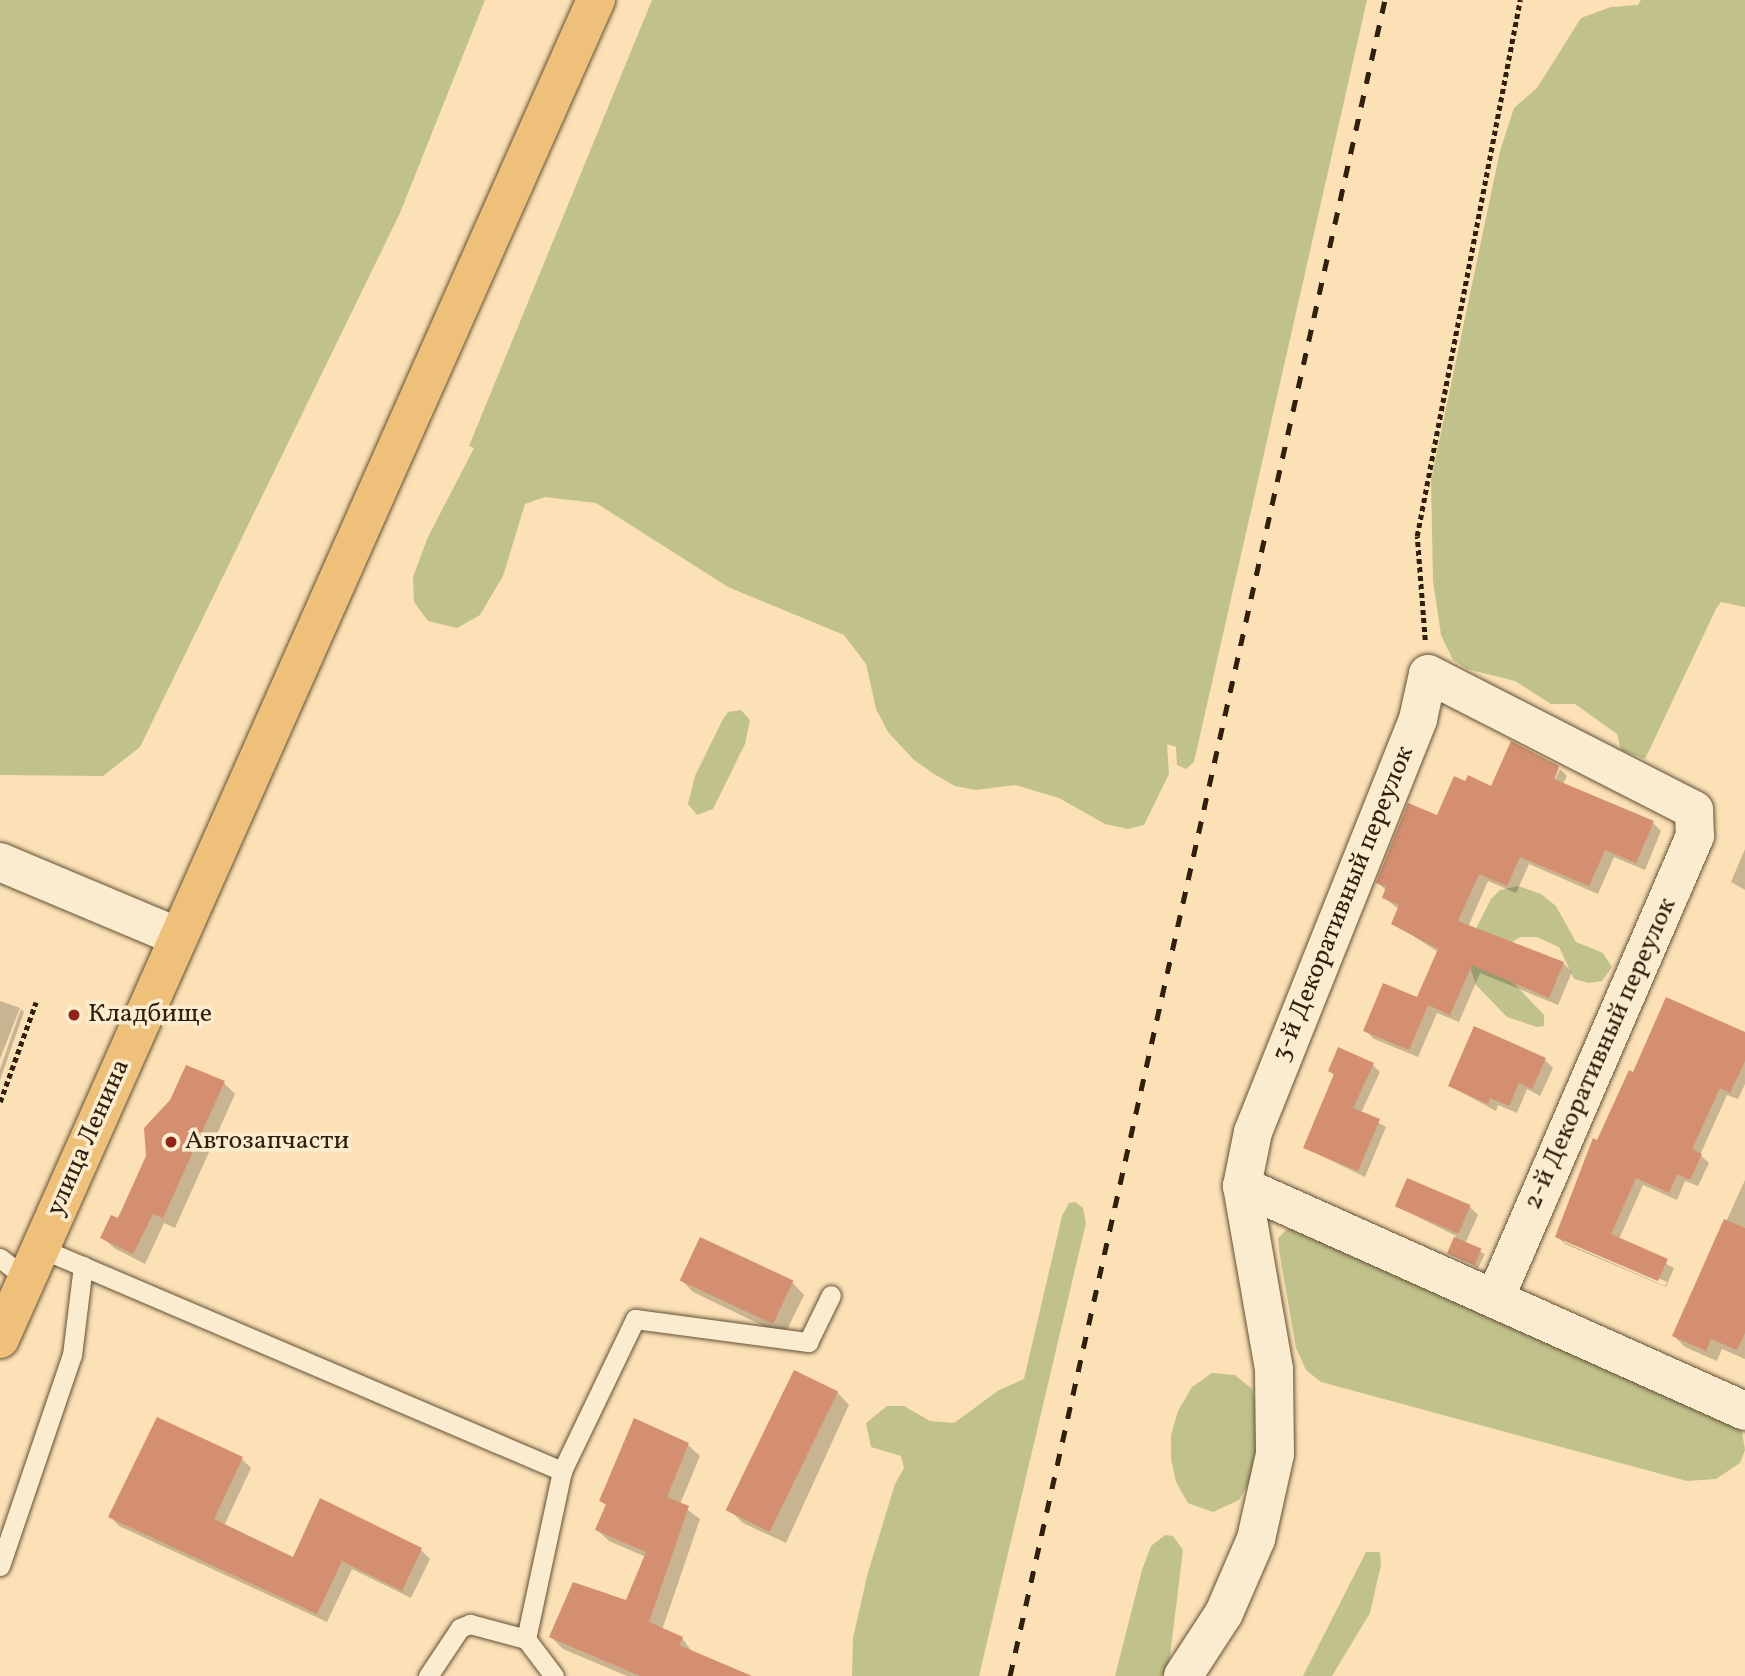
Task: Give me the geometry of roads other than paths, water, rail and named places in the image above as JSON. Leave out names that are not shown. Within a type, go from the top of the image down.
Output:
[{"type":"main road","name":"улица Ленина","points":[[0,1339],[22,1261],[178,937],[596,0]]},
{"type":"street","name":"3-й Декоративный переулок","points":[[1242,1186],[1253,1132],[1419,719],[1428,674],[1694,810]]},
{"type":"street","name":"2-й Декоративный переулок","points":[[1496,1296],[1696,836],[1694,810]]},
{"type":"street","points":[[0,862],[178,937]]},
{"type":"street","points":[[1242,1186],[1496,1296],[1745,1411]]},
{"type":"street","points":[[1183,1676],[1224,1613],[1256,1539],[1275,1454],[1274,1369],[1242,1186]]},
{"type":"lane","points":[[22,1261],[83,1266],[562,1471]]},
{"type":"lane","points":[[0,1566],[72,1355],[83,1266]]},
{"type":"lane","points":[[526,1639],[562,1471],[635,1319],[808,1342],[831,1295]]},
{"type":"lane","points":[[428,1676],[460,1628],[470,1624],[526,1639],[554,1676]]},
{"type":"railway","points":[[1010,1676],[1385,0]]},
{"type":"place","name":"Кладбище","points":[[74,1015]]},
{"type":"place","name":"Автозапчасти","points":[[171,1142]]}]
